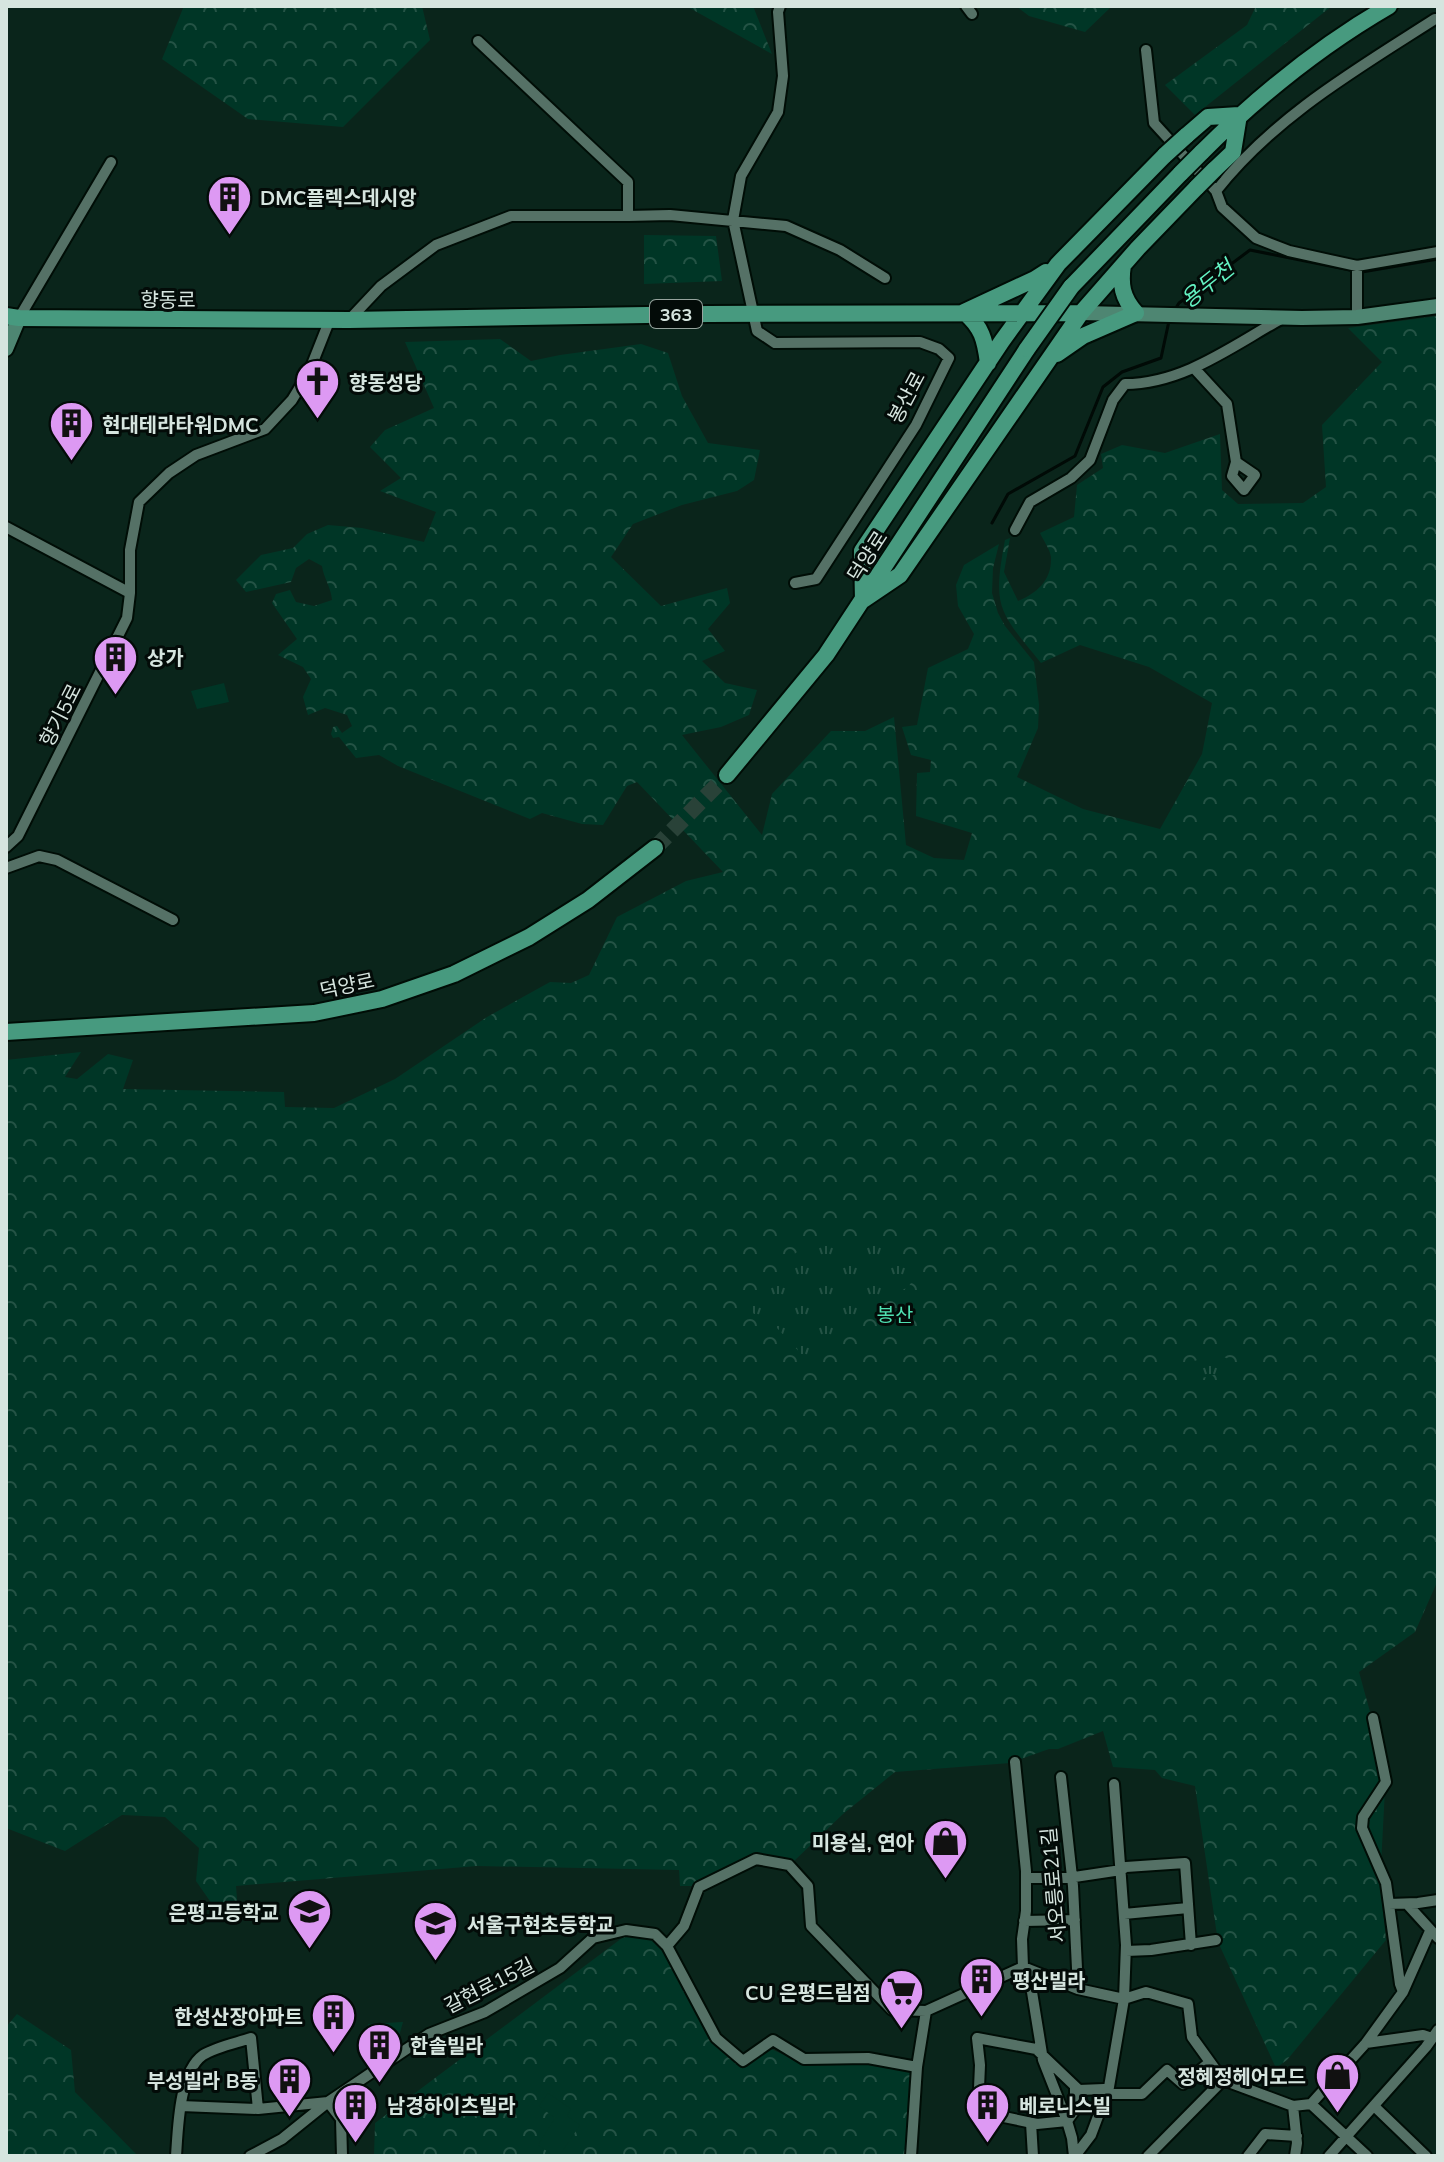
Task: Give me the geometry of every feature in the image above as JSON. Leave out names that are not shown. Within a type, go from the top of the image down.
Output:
[{"type":"main road","points":[[863,600],[862,551],[1058,264],[1165,155],[1208,117],[1239,115],[1293,71],[1389,6]]},
{"type":"main road","points":[[863,600],[900,575],[1081,313],[1123,265],[1233,152],[1239,115]]},
{"type":"main road","name":"덕양로","points":[[727,775],[826,655],[1071,287],[1239,115]]},
{"type":"main road","points":[[988,363],[986,346],[976,322],[964,312],[1035,279],[1058,264]]},
{"type":"main road","points":[[1043,367],[1070,344],[1136,313],[1122,292],[1123,265]]},
{"type":"main road","name":"363","points":[[330,319],[964,312],[1283,318],[1357,317],[1438,306]]},
{"type":"main road","points":[[6,349],[12,317]]},
{"type":"main road","name":"향동로","points":[[12,317],[330,319]]},
{"type":"main road","name":"덕양로","points":[[6,1032],[314,1013],[382,999],[454,974],[529,937],[588,900],[655,848]]},
{"type":"street","name":"봉산로","points":[[780,6],[783,76],[778,112],[741,176],[733,220],[757,331],[775,343],[920,342],[939,349],[949,358],[916,425],[816,579],[795,583]]},
{"type":"street","points":[[1216,191],[1235,167],[1286,119],[1435,19]]},
{"type":"street","points":[[478,41],[628,182],[628,216]]},
{"type":"street","points":[[1146,50],[1154,123],[1216,191],[1222,207],[1256,238],[1289,251],[1357,266],[1438,252]]},
{"type":"street","points":[[12,317],[111,162]]},
{"type":"street","points":[[349,320],[381,286],[436,245],[511,216],[670,215],[786,226],[840,250],[885,278]]},
{"type":"street","points":[[1357,266],[1357,317]]},
{"type":"street","points":[[1015,530],[1030,502],[1071,478],[1090,460],[1113,400],[1125,384],[1145,384],[1194,368],[1283,318]]},
{"type":"street","name":"향기5로","points":[[6,847],[18,836],[127,618],[130,550],[139,502],[169,473],[196,455],[265,429],[292,400],[304,381],[330,319]]},
{"type":"street","points":[[1194,368],[1227,404],[1236,462]]},
{"type":"street","points":[[6,527],[130,593]]},
{"type":"street","points":[[6,868],[39,856],[57,860],[173,920]]},
{"type":"street","points":[[1373,1718],[1386,1782],[1363,1817],[1362,1828],[1386,1883],[1403,1992]]},
{"type":"street","name":"서오릉로21길","points":[[1015,1762],[1026,1878],[1023,1967],[1032,1992],[1043,2056],[1067,2121],[1075,2156]]},
{"type":"street","name":"서오릉로21길","points":[[1061,1777],[1075,1920],[1078,1989]]},
{"type":"street","points":[[1075,2156],[1091,2135],[1108,2091],[1124,1999],[1126,1951],[1114,1784]]},
{"type":"street","points":[[917,2067],[868,2058],[804,2059],[773,2040],[743,2061],[716,2038],[667,1946],[684,1926],[699,1887],[756,1859],[789,1865],[808,1886],[811,1926],[892,2010],[926,2011],[1023,1967],[1078,1989],[1124,1999],[1146,1992],[1188,2004],[1192,2037],[1223,2080],[1293,2106],[1311,2104],[1366,2043],[1403,1992],[1434,1935],[1407,1904]]},
{"type":"street","points":[[1026,1878],[1071,1877],[1126,1867],[1185,1863],[1191,1945]]},
{"type":"street","points":[[1389,1904],[1438,1900]]},
{"type":"street","points":[[1124,1914],[1188,1908]]},
{"type":"street","points":[[1024,1921],[1075,1920]]},
{"type":"street","name":"갈현로15길","points":[[250,2156],[282,2139],[328,2102],[429,2034],[485,2012],[560,1968],[593,1938],[626,1930],[655,1934],[667,1946]]},
{"type":"street","points":[[1126,1951],[1216,1940]]},
{"type":"street","points":[[911,2156],[917,2067],[926,2011]]},
{"type":"street","points":[[1366,2043],[1435,2034]]},
{"type":"street","points":[[1329,2156],[1435,2034]]},
{"type":"street","points":[[176,2156],[181,2106],[191,2066],[204,2054],[251,2038],[258,2109]]},
{"type":"street","points":[[1075,2087],[1075,2110],[1067,2121],[1031,2123],[1004,2117],[984,2104],[979,2088],[977,2038],[1036,2049],[1079,2090],[1104,2089],[1112,2094],[1142,2094],[1167,2070],[1183,2084],[1209,2063]]},
{"type":"street","points":[[1148,2156],[1223,2080]]},
{"type":"street","points":[[181,2106],[258,2109],[328,2102],[341,2119],[342,2156]]},
{"type":"street","points":[[1311,2104],[1367,2156]]},
{"type":"street","points":[[1293,2106],[1297,2136],[1295,2156]]},
{"type":"street","points":[[1374,2106],[1426,2156]]},
{"type":"street","points":[[1031,2123],[1033,2156]]},
{"type":"street","points":[[1248,2156],[1265,2134],[1297,2136]]},
{"type":"green space","points":[[184,6],[422,6],[430,40],[343,127],[248,119],[162,59]]},
{"type":"green space","points":[[686,6],[753,6],[772,54]]},
{"type":"green space","points":[[1016,6],[1112,6],[1085,32],[1029,16]]},
{"type":"green space","points":[[1256,6],[1332,6],[1195,115],[1165,85],[1247,25]]},
{"type":"green space","points":[[644,235],[716,236],[722,281],[644,284]]},
{"type":"green space","name":"봉산","points":[[1438,316],[1438,1580],[1415,1632],[1359,1672],[1386,1770],[1380,1884],[1386,1940],[1287,2060],[1276,2068],[1218,1942],[1195,1786],[1162,1778],[1155,1770],[1113,1767],[1103,1731],[1010,1763],[895,1772],[843,1814],[793,1862],[753,1855],[694,1886],[680,1886],[679,1870],[477,1866],[236,1886],[238,1912],[219,1914],[196,1881],[199,1848],[165,1817],[122,1815],[65,1851],[6,1828],[6,1060],[81,1052],[65,1077],[77,1079],[108,1054],[133,1060],[123,1089],[284,1092],[285,1107],[334,1108],[395,1079],[487,1017],[550,982],[571,983],[589,975],[617,917],[686,881],[723,872],[637,782],[627,786],[603,825],[582,824],[542,813],[530,819],[398,766],[379,755],[356,758],[339,737],[333,738],[331,734],[333,727],[337,726],[342,733],[352,726],[347,715],[325,708],[308,715],[303,697],[311,679],[303,667],[278,655],[297,639],[272,603],[276,594],[290,590],[296,602],[314,606],[332,600],[322,566],[309,559],[296,568],[291,582],[246,592],[236,580],[261,555],[293,548],[307,534],[328,525],[362,528],[424,542],[436,512],[380,491],[401,478],[370,447],[385,430],[434,408],[405,342],[500,339],[531,361],[641,344],[668,353],[682,396],[708,443],[760,450],[754,480],[737,491],[682,505],[633,524],[611,557],[661,606],[727,588],[730,603],[708,629],[725,651],[702,661],[725,683],[757,690],[749,715],[721,727],[682,735],[762,835],[772,794],[831,731],[865,731],[894,717],[906,845],[934,858],[964,860],[972,833],[916,816],[917,773],[930,772],[931,760],[911,755],[902,727],[917,725],[928,668],[968,649],[974,634],[958,606],[956,585],[964,565],[999,544],[993,568],[992,593],[1005,626],[1034,662],[1038,728],[1017,777],[1083,809],[1160,829],[1202,754],[1212,703],[1149,667],[1080,645],[1041,663],[1016,632],[1002,608],[999,581],[1005,540],[1010,538],[1004,572],[1018,601],[1037,590],[1049,572],[1050,554],[1040,533],[1074,517],[1077,485],[1103,468],[1101,454],[1122,445],[1165,453],[1220,434],[1222,490],[1238,504],[1303,503],[1326,487],[1322,425],[1382,362],[1348,328]]},
{"type":"green space","points":[[224,683],[229,702],[197,709],[191,691]]},
{"type":"green space","points":[[821,1235],[897,1242],[914,1279],[908,1287],[859,1313],[833,1348],[805,1358],[777,1328],[758,1322],[746,1299],[777,1278],[786,1260]]},
{"type":"green space","points":[[1222,1356],[1230,1360],[1232,1368],[1208,1377],[1187,1379],[1186,1364]]},
{"type":"green space","points":[[626,1935],[652,1939],[667,1946],[715,2038],[743,2061],[771,2049],[804,2064],[863,2063],[914,2072],[908,2156],[374,2156],[375,2123]]},
{"type":"green space","points":[[17,2014],[71,2050],[75,2092],[138,2156],[6,2156],[6,2027]]},
{"type":"green space","points":[[403,2022],[397,2043],[370,2059],[368,2024]]},
{"type":"green space","points":[[548,2093],[571,2109],[567,2116],[580,2125],[559,2156],[538,2145],[555,2118],[539,2106]]},
{"type":"waterway","name":"용두천","points":[[1174,311],[1179,303],[1250,250],[1350,270]]},
{"type":"waterway","name":"용두천","points":[[1362,272],[1438,259]]},
{"type":"waterway","name":"용두천","points":[[992,523],[1008,494],[1075,456],[1103,387],[1122,372],[1161,358],[1169,321]]},
{"type":"tunnel","points":[[655,848],[727,775]]},
{"type":"place","name":"DMC플렉스데시앙","points":[[229,236]]},
{"type":"place","name":"향동성당","points":[[318,421]]},
{"type":"place","name":"현대테라타워DMC","points":[[71,463]]},
{"type":"place","name":"상가","points":[[116,696]]},
{"type":"place","name":"미용실, 연아","points":[[945,1881]]},
{"type":"place","name":"은평고등학교","points":[[310,1951]]},
{"type":"place","name":"서울구현초등학교","points":[[436,1963]]},
{"type":"place","name":"평산빌라","points":[[981,2019]]},
{"type":"place","name":"CU 은평드림점","points":[[902,2031]]},
{"type":"place","name":"한성산장아파트","points":[[334,2055]]},
{"type":"place","name":"한솔빌라","points":[[379,2084]]},
{"type":"place","name":"정혜정헤어모드","points":[[1337,2115]]},
{"type":"place","name":"부성빌라 B동","points":[[289,2119]]},
{"type":"place","name":"남경하이츠빌라","points":[[356,2144]]},
{"type":"place","name":"베로니스빌","points":[[988,2144]]}]
